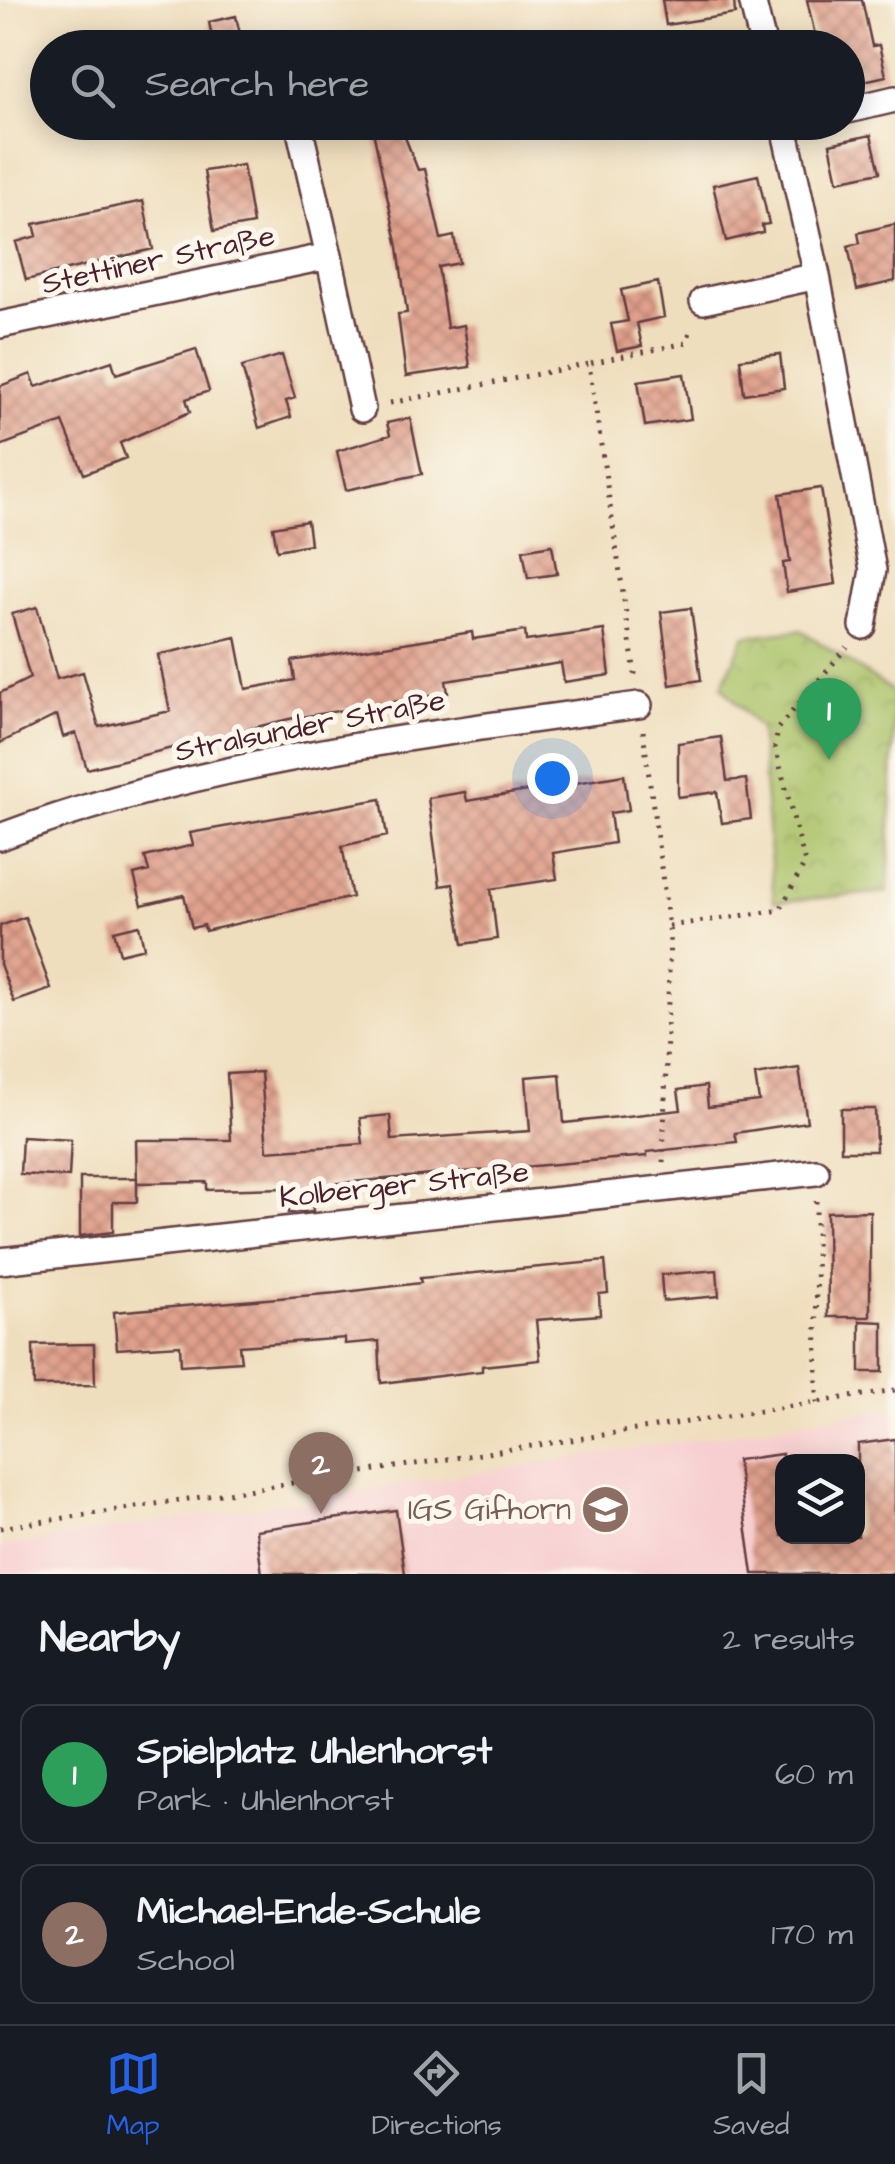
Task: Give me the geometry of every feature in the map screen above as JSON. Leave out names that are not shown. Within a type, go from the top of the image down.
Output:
[{"type":"street","points":[[752,0],[760,30]]},
{"type":"street","points":[[865,106],[895,99]]},
{"type":"street","points":[[302,140],[362,409]]},
{"type":"street","points":[[790,140],[873,570],[863,626]]},
{"type":"street","name":"Stettiner Straße","points":[[0,325],[328,256]]},
{"type":"street","points":[[702,302],[817,276]]},
{"type":"street","name":"Stralsunder Straße","points":[[0,838],[170,784],[304,754],[639,705]]},
{"type":"street","name":"Kolberger Straße","points":[[0,1261],[816,1172]]},
{"type":"path","points":[[590,364],[686,343]]},
{"type":"path","points":[[669,926],[780,910],[805,863],[775,746],[778,728],[863,626]]},
{"type":"path","points":[[816,1172],[817,1403]]},
{"type":"path","points":[[0,1528],[895,1390]]},
{"type":"shaded area","name":"IGS Gifhorn","points":[[895,1408],[895,1574],[0,1574],[0,1547]]},
{"type":"green space","points":[[801,630],[895,693],[888,892],[774,902],[760,729],[722,686],[745,636]]},
{"type":"building","points":[[662,0],[734,0],[735,14],[666,25]]},
{"type":"building","points":[[807,0],[862,0],[872,46],[879,45],[886,76],[865,81],[865,30],[814,30]]},
{"type":"building","points":[[236,16],[239,30],[211,30],[209,22]]},
{"type":"building","points":[[871,135],[880,172],[838,181],[830,144],[865,140]]},
{"type":"building","points":[[375,140],[406,140],[418,170],[425,169],[441,239],[454,236],[459,263],[438,267],[447,328],[464,325],[470,367],[406,376],[398,314],[407,313],[398,247]]},
{"type":"building","points":[[243,165],[253,224],[214,231],[204,171]]},
{"type":"building","points":[[758,175],[769,224],[762,225],[763,232],[726,241],[713,185]]},
{"type":"building","points":[[143,201],[153,249],[26,280],[16,242],[37,236],[34,224]]},
{"type":"building","points":[[895,224],[895,281],[857,290],[848,246],[860,243],[858,233]]},
{"type":"building","points":[[658,282],[664,317],[637,323],[642,346],[617,351],[611,324],[628,321],[621,290]]},
{"type":"building","points":[[196,349],[209,391],[186,399],[190,412],[120,443],[126,458],[84,474],[63,422],[0,446],[0,386],[31,374],[36,387],[112,361],[116,374]]},
{"type":"building","points":[[780,354],[784,388],[744,394],[740,359]]},
{"type":"building","points":[[282,355],[295,398],[286,401],[291,417],[259,428],[242,367]]},
{"type":"building","points":[[684,374],[691,419],[645,426],[638,381]]},
{"type":"building","points":[[410,418],[422,474],[346,490],[337,451],[390,435],[387,423]]},
{"type":"building","points":[[821,488],[836,584],[787,592],[783,563],[790,562],[780,494]]},
{"type":"building","points":[[307,521],[310,544],[277,550],[273,527]]},
{"type":"building","points":[[552,545],[557,574],[528,578],[523,550]]},
{"type":"building","points":[[37,607],[57,679],[83,672],[99,727],[170,711],[158,655],[236,637],[246,689],[295,680],[292,661],[472,632],[473,639],[525,631],[526,641],[604,630],[610,675],[564,682],[561,663],[446,681],[448,693],[289,719],[87,769],[76,733],[63,737],[57,715],[0,743],[0,693],[30,678],[12,614]]},
{"type":"building","points":[[691,608],[701,680],[670,685],[661,612]]},
{"type":"building","points":[[721,737],[727,781],[746,779],[751,819],[722,823],[717,792],[678,797],[678,743]]},
{"type":"building","points":[[624,775],[629,810],[610,813],[614,843],[553,853],[557,879],[491,889],[497,939],[463,944],[453,884],[440,886],[428,798],[465,792],[467,801]]},
{"type":"building","points":[[381,799],[387,836],[342,846],[352,897],[205,931],[204,925],[192,928],[184,895],[142,905],[134,875],[149,871],[145,857],[193,845],[190,833]]},
{"type":"building","points":[[25,917],[51,989],[14,1002],[0,964],[0,926]]},
{"type":"building","points":[[139,925],[144,948],[120,954],[114,931]]},
{"type":"building","points":[[799,1068],[807,1122],[735,1133],[737,1142],[647,1152],[647,1156],[329,1184],[311,1189],[313,1211],[289,1213],[288,1188],[207,1190],[207,1182],[137,1183],[136,1140],[231,1140],[227,1074],[261,1072],[267,1151],[363,1144],[360,1118],[390,1115],[392,1140],[530,1131],[526,1077],[560,1074],[564,1123],[681,1110],[678,1090],[706,1086],[708,1107],[759,1101],[755,1075]]},
{"type":"building","points":[[841,1109],[875,1109],[876,1151],[841,1151]]},
{"type":"building","points":[[22,1137],[71,1140],[69,1177],[20,1174]]},
{"type":"building","points":[[80,1178],[137,1178],[137,1202],[113,1202],[113,1232],[80,1236]]},
{"type":"building","points":[[870,1211],[870,1317],[828,1317],[827,1212]]},
{"type":"building","points":[[605,1261],[608,1293],[599,1294],[600,1315],[536,1320],[540,1360],[482,1366],[482,1371],[381,1383],[379,1341],[345,1344],[345,1338],[239,1346],[241,1361],[181,1365],[180,1345],[117,1349],[114,1312],[337,1293],[421,1283],[420,1278]]},
{"type":"building","points":[[717,1270],[719,1296],[663,1301],[661,1275]]},
{"type":"building","points":[[860,1321],[883,1322],[883,1372],[860,1372]]},
{"type":"building","points":[[94,1344],[95,1385],[34,1386],[33,1345]]},
{"type":"building","points":[[895,1439],[895,1574],[753,1574],[737,1460],[775,1455],[775,1544],[865,1544],[865,1454],[858,1454],[858,1444]]},
{"type":"building","points":[[396,1510],[405,1574],[262,1574],[256,1530]]},
{"type":"place","name":"Spielplatz Uhlenhorst","points":[[829,760]]},
{"type":"place","name":"IGS Gifhorn","points":[[606,1509]]},
{"type":"place","name":"Michael-Ende-Schule","points":[[321,1514]]}]
